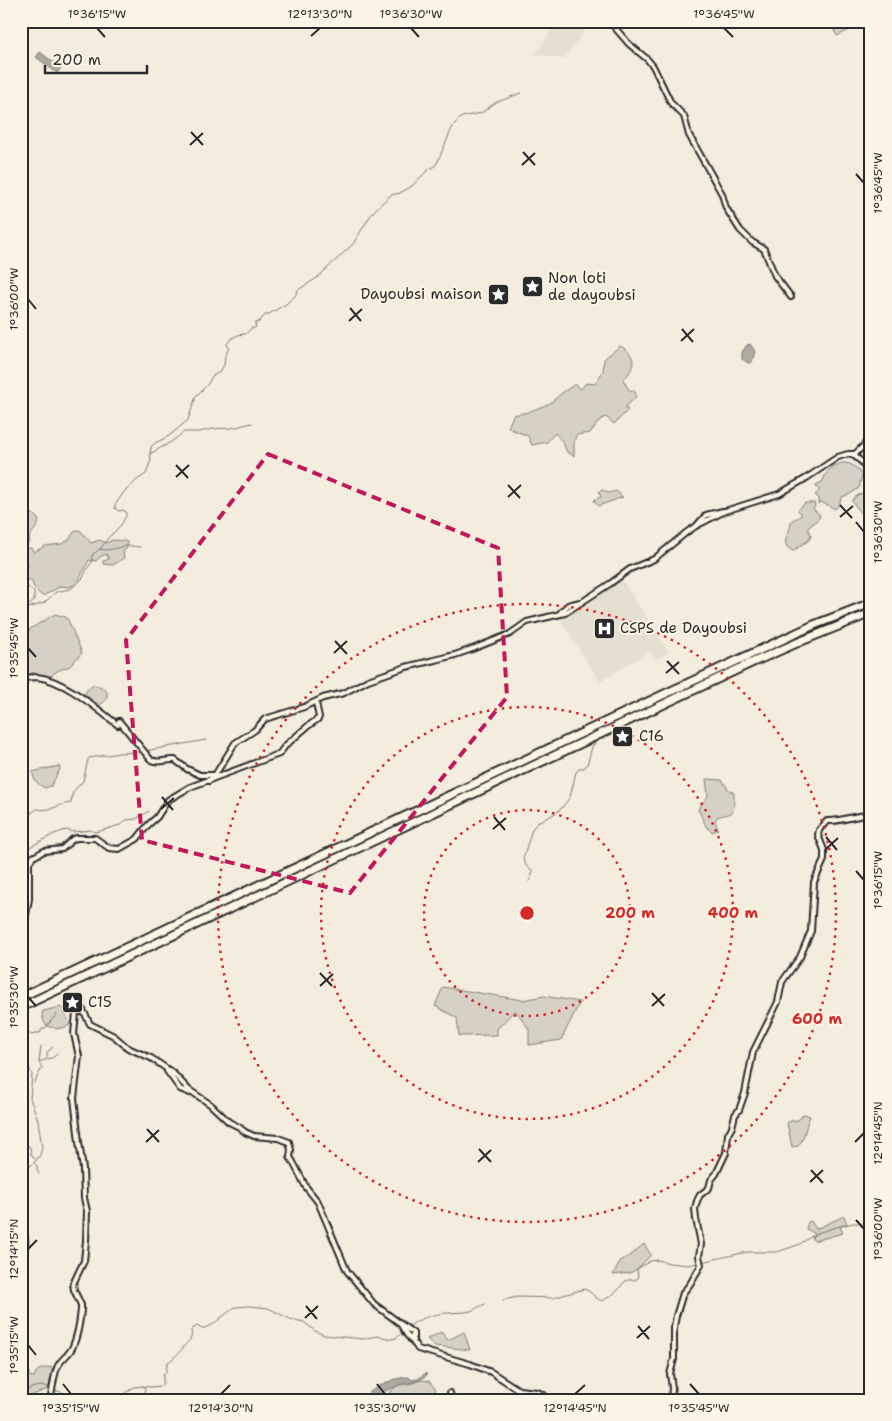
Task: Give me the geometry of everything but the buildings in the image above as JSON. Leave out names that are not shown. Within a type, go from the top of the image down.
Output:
[{"type":"highway","points":[[21,997],[677,688],[805,629],[871,603]]},
{"type":"highway","points":[[21,1007],[751,663],[871,613]]},
{"type":"street","points":[[609,21],[629,44],[653,66],[671,104],[684,116],[689,135],[722,194],[726,208],[743,233],[752,242],[764,249],[775,276],[791,297]]},
{"type":"street","points":[[209,781],[236,743],[255,730],[266,719],[286,714],[323,698],[344,693],[368,680],[406,667],[475,648],[510,634],[526,622],[558,615],[568,605],[584,601],[630,569],[654,559],[696,526],[706,514],[725,511],[779,494],[805,480],[838,457],[855,454],[871,438]]},
{"type":"street","points":[[853,454],[862,462],[871,478]]},
{"type":"street","points":[[21,678],[37,677],[58,684],[79,696],[119,723],[151,760],[155,762],[175,760],[187,769],[200,775],[222,776]]},
{"type":"street","points":[[24,925],[29,899],[29,863],[33,858],[44,851],[62,848],[77,838],[95,838],[109,848],[119,849],[137,839],[148,825],[157,818],[168,800],[190,787],[279,754],[286,745],[318,719],[316,702]]},
{"type":"street","points":[[671,1400],[670,1374],[674,1359],[676,1316],[682,1293],[690,1284],[701,1265],[699,1256],[701,1244],[696,1219],[697,1201],[700,1195],[708,1188],[726,1153],[728,1134],[735,1115],[739,1110],[753,1052],[778,1002],[782,982],[800,956],[810,931],[814,882],[824,860],[824,850],[818,835],[819,830],[827,821],[871,815]]},
{"type":"street","points":[[50,1400],[57,1369],[75,1341],[81,1310],[73,1284],[84,1261],[86,1211],[83,1168],[78,1142],[74,1098],[79,1056],[74,1034],[76,1013],[83,1010],[90,1024],[114,1036],[128,1048],[151,1058],[164,1067],[180,1089],[210,1104],[226,1120],[250,1135],[278,1138],[289,1142],[290,1157],[306,1187],[318,1202],[347,1271],[374,1304],[413,1333],[414,1343],[418,1349],[491,1372],[519,1390],[537,1392],[549,1400]]},
{"type":"street","points":[[450,1393],[452,1400]]},
{"type":"highlighted area","points":[[268,454],[498,548],[507,697],[350,893],[142,840],[126,640]]},
{"type":"shaded area","points":[[558,21],[592,21],[564,59],[535,54]]},
{"type":"shaded area","points":[[829,21],[868,21],[837,36]]},
{"type":"shaded area","points":[[40,52],[61,68],[57,73],[36,57]]},
{"type":"shaded area","points":[[750,344],[755,351],[752,362],[749,363],[742,359],[742,352]]},
{"type":"shaded area","points":[[620,346],[632,358],[633,366],[631,371],[623,380],[629,390],[634,391],[636,394],[635,398],[625,407],[628,410],[614,424],[606,417],[590,433],[576,435],[574,456],[567,452],[562,441],[555,433],[547,442],[532,445],[528,436],[508,428],[513,415],[528,412],[549,404],[575,384],[581,389],[586,383],[595,384],[603,371],[604,359]]},
{"type":"shaded area","points":[[842,463],[851,465],[860,472],[862,475],[859,488],[842,497],[835,509],[821,502],[818,504],[818,497],[815,495],[820,490],[816,485],[823,481],[830,469]]},
{"type":"shaded area","points":[[602,490],[609,493],[616,491],[623,497],[598,506],[594,500],[601,497],[599,492]]},
{"type":"shaded area","points":[[871,491],[871,526],[852,501],[858,495]]},
{"type":"shaded area","points":[[805,503],[814,503],[813,509],[820,517],[808,528],[811,536],[809,540],[793,551],[786,545],[786,538],[791,521],[802,515],[798,510]]},
{"type":"shaded area","points":[[29,512],[39,520],[29,538],[30,542],[26,545],[27,548],[31,548],[34,552],[45,546],[61,544],[69,540],[74,532],[80,530],[91,543],[99,540],[107,543],[112,540],[127,542],[127,548],[123,552],[124,558],[113,565],[103,564],[103,561],[109,559],[106,554],[96,561],[89,560],[79,580],[72,586],[61,586],[43,596],[36,590],[31,580],[26,580],[24,582],[25,587],[21,589],[21,557],[26,557],[21,539],[21,517]]},
{"type":"shaded area","points":[[622,580],[669,652],[656,660],[649,651],[600,682],[560,619]]},
{"type":"shaded area","points":[[55,614],[66,617],[82,653],[70,666],[57,671],[46,680],[37,677],[33,672],[26,678],[21,677],[21,641],[30,629]]},
{"type":"shaded area","points":[[92,685],[97,685],[107,692],[107,699],[98,707],[88,701],[85,694]]},
{"type":"shaded area","points":[[59,766],[60,769],[51,786],[45,788],[38,783],[32,772]]},
{"type":"shaded area","points":[[706,779],[722,780],[729,790],[734,793],[732,813],[717,817],[715,821],[718,829],[713,832],[707,828],[698,809],[708,796]]},
{"type":"shaded area","points":[[443,987],[522,1000],[544,996],[580,1002],[561,1040],[529,1045],[529,1029],[515,1010],[497,1029],[497,1035],[459,1036],[457,1018],[435,1006]]},
{"type":"shaded area","points":[[60,1007],[63,1009],[70,1025],[56,1029],[45,1024],[43,1011]]},
{"type":"shaded area","points":[[804,1114],[810,1116],[804,1136],[798,1146],[792,1147],[787,1123],[798,1120]]},
{"type":"shaded area","points":[[844,1216],[847,1224],[840,1227],[843,1233],[814,1241],[812,1238],[814,1233],[806,1229],[808,1222],[811,1221],[816,1229]]},
{"type":"shaded area","points":[[644,1244],[651,1255],[637,1269],[630,1273],[613,1275],[619,1261],[631,1255]]},
{"type":"shaded area","points":[[441,1332],[448,1340],[464,1332],[470,1350],[435,1346],[427,1339]]},
{"type":"shaded area","points":[[25,1361],[25,1371],[29,1372],[29,1376],[34,1377],[38,1370],[51,1367],[54,1374],[53,1387],[21,1398],[21,1362]]},
{"type":"shaded area","points":[[426,1373],[427,1375],[415,1382],[366,1396],[392,1380],[404,1377],[409,1377],[412,1380],[418,1379]]},
{"type":"shaded area","points":[[421,1380],[429,1381],[436,1390],[425,1400],[395,1400],[389,1393],[398,1385]]},
{"type":"waterway","points":[[21,37],[28,21]]},
{"type":"waterway","points":[[21,613],[25,609],[44,603],[56,592],[70,589],[83,578],[92,562],[92,555],[100,549],[121,525],[126,516],[126,512],[123,510],[118,511],[115,505],[124,492],[146,474],[151,460],[151,447],[169,436],[188,420],[196,396],[208,384],[212,376],[220,372],[224,365],[225,356],[229,348],[227,344],[230,340],[255,328],[255,323],[259,322],[265,315],[286,304],[295,296],[298,290],[317,278],[353,244],[372,213],[380,205],[391,195],[400,193],[412,186],[429,169],[434,167],[453,126],[458,120],[462,117],[481,113],[495,103],[521,93]]},
{"type":"waterway","points":[[150,454],[184,432],[232,428],[252,423]]},
{"type":"waterway","points":[[21,541],[23,544],[21,548],[24,560],[28,565],[24,577],[25,587],[21,589]]},
{"type":"waterway","points":[[100,549],[108,550],[128,546],[140,547]]},
{"type":"waterway","points":[[24,583],[34,592],[34,601],[26,608]]},
{"type":"waterway","points":[[529,882],[533,871],[527,867],[523,859],[532,829],[539,821],[561,809],[570,797],[576,772],[587,765],[592,747],[599,738]]},
{"type":"waterway","points":[[145,751],[206,740]]},
{"type":"waterway","points":[[21,820],[37,809],[50,809],[71,803],[73,792],[83,781],[89,758],[119,753],[141,752]]},
{"type":"waterway","points":[[21,861],[30,847],[54,834],[66,830],[74,832],[100,831],[120,825],[126,820],[136,819],[149,811]]},
{"type":"waterway","points":[[24,1036],[26,1032],[32,1035],[40,1033],[57,1014]]},
{"type":"waterway","points":[[21,1034],[24,1037],[27,1063],[32,1075],[30,1098],[38,1120],[42,1148],[40,1155],[34,1163],[21,1175]]},
{"type":"waterway","points":[[39,1062],[41,1046]]},
{"type":"waterway","points":[[47,1058],[47,1052],[53,1047]]},
{"type":"waterway","points":[[34,1083],[42,1068],[39,1062],[54,1057],[57,1053]]},
{"type":"waterway","points":[[21,1140],[30,1147],[31,1154],[35,1159]]},
{"type":"waterway","points":[[35,1164],[39,1174]]},
{"type":"waterway","points":[[21,1213],[27,1223],[26,1228],[29,1236],[26,1275],[21,1278]]},
{"type":"waterway","points":[[503,1300],[518,1297],[553,1298],[584,1289],[603,1301],[628,1280],[638,1278],[637,1269],[650,1261],[658,1260],[688,1265],[747,1252],[777,1252],[798,1245],[817,1233],[840,1226],[854,1223],[871,1224]]},
{"type":"waterway","points":[[21,1270],[24,1276]]},
{"type":"waterway","points":[[407,1328],[431,1316],[471,1311],[485,1304]]},
{"type":"waterway","points":[[143,1386],[161,1386],[167,1363],[190,1340],[191,1330],[197,1326],[202,1329],[212,1325],[235,1307],[268,1308],[290,1319],[304,1322],[315,1331],[324,1335],[363,1339],[377,1336],[392,1339],[405,1331]]},
{"type":"waterway","points":[[21,1390],[24,1391],[40,1386],[51,1388]]},
{"type":"waterway","points":[[116,1400],[134,1387],[143,1386],[145,1389],[142,1400]]},
{"type":"waterway","points":[[54,1390],[95,1400]]},
{"type":"place","name":"Non loti de dayoubsi","points":[[532,287]]},
{"type":"place","name":"Dayoubsi maison","points":[[498,294]]},
{"type":"place","name":"CSPS de Dayoubsi","points":[[604,628]]},
{"type":"place","name":"C16","points":[[623,736]]},
{"type":"place","name":"C15","points":[[72,1002]]}]
